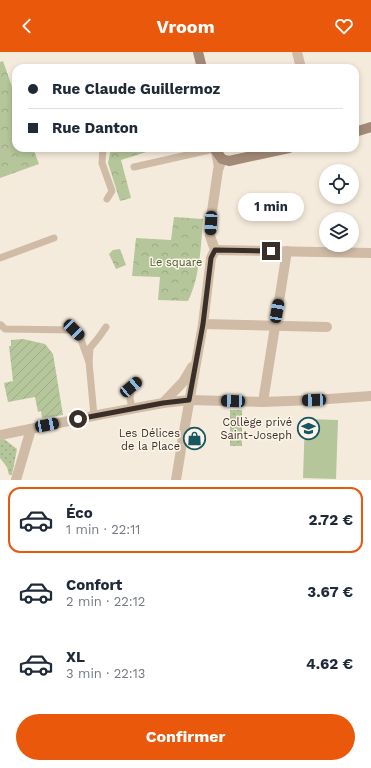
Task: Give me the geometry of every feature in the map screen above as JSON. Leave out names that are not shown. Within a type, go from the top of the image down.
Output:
[{"type":"main road","points":[[198,52],[201,64]]},
{"type":"main road","points":[[359,131],[371,127]]},
{"type":"main road","points":[[217,152],[222,159],[230,161],[271,152]]},
{"type":"street","points":[[297,52],[300,64]]},
{"type":"street","points":[[176,480],[203,324],[211,258],[215,250],[210,236],[218,170],[222,159]]},
{"type":"street","points":[[215,250],[371,253]]},
{"type":"street","points":[[262,402],[287,251]]},
{"type":"street","points":[[203,324],[327,327]]},
{"type":"street","points":[[163,403],[183,382],[198,354]]},
{"type":"street","points":[[0,435],[163,403],[189,400],[262,402],[371,396]]},
{"type":"street","points":[[16,480],[31,429]]},
{"type":"lane","points":[[103,152],[102,163],[112,191],[106,199]]},
{"type":"lane","points":[[134,167],[197,152]]},
{"type":"lane","points":[[215,152],[218,170]]},
{"type":"lane","points":[[0,258],[54,238]]},
{"type":"lane","points":[[1,325],[5,329],[74,330],[80,337],[89,362]]},
{"type":"lane","points":[[94,416],[89,362],[90,348],[106,327]]},
{"type":"lane","points":[[132,409],[130,398],[131,387],[139,381]]},
{"type":"green space","points":[[3,61],[12,87],[12,152],[34,152],[39,164],[0,178],[0,62]]},
{"type":"green space","points":[[110,152],[146,152],[121,160],[131,198],[120,201],[108,163]]},
{"type":"green space","name":"Le square","points":[[174,217],[203,219],[201,250],[195,282],[188,301],[158,300],[160,277],[132,276],[136,238],[171,240]]},
{"type":"green space","points":[[120,249],[126,265],[116,269],[109,254],[113,250]]},
{"type":"green space","points":[[23,339],[45,344],[53,354],[63,415],[42,418],[41,411],[38,412],[35,397],[8,402],[4,383],[13,381],[9,346],[11,346],[11,340]]},
{"type":"green space","points":[[230,410],[242,410],[242,446],[230,446]]},
{"type":"green space","points":[[305,419],[338,420],[336,479],[303,478]]},
{"type":"green space","points":[[4,439],[17,449],[12,475],[9,475],[7,467],[0,458],[0,440]]},
{"type":"place","name":"Collège privé Saint-Joseph","points":[[308,428]]},
{"type":"place","name":"Les Délices de la Place","points":[[195,439]]},
{"type":"route","points":[[78,419],[163,403],[189,400],[203,324],[211,258],[215,250],[271,251]]}]
